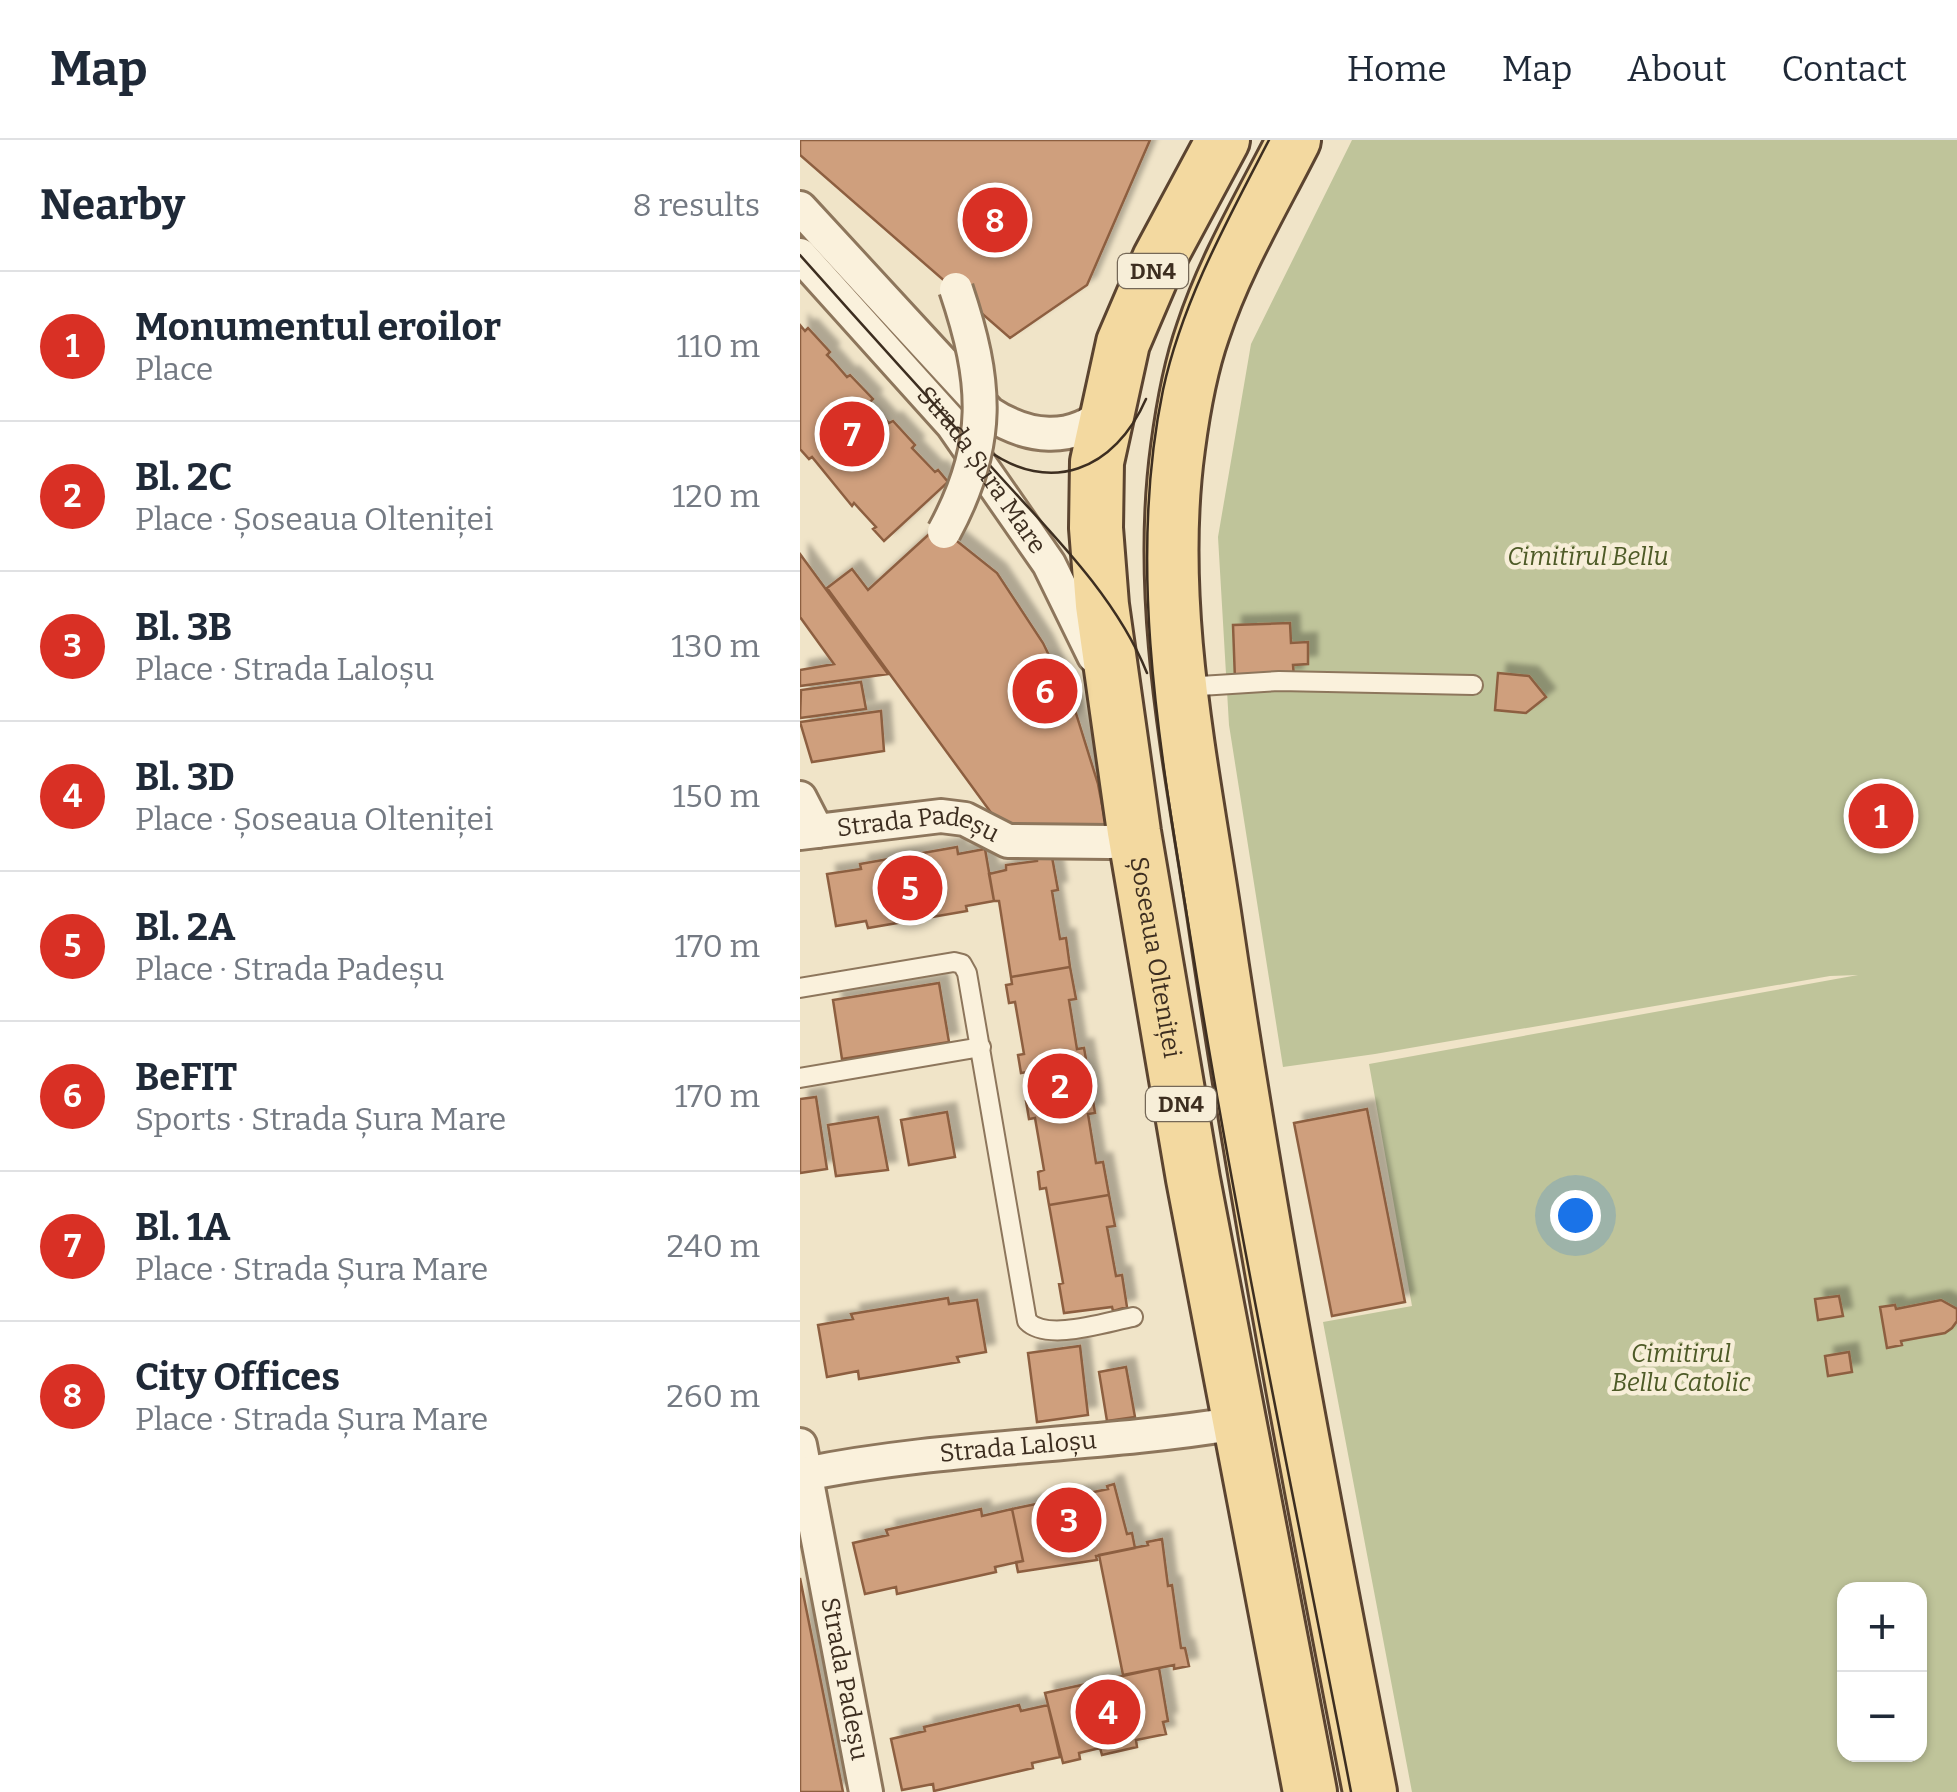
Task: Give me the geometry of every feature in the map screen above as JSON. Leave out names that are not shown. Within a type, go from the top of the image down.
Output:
[{"type":"main road","name":"Șoseaua Olteniței","points":[[1223,140],[1134,311],[1123,342],[1097,462],[1096,528],[1116,718],[1134,832],[1238,1423],[1310,1792]]},
{"type":"main road","name":"DN4","points":[[1294,140],[1201,336],[1185,406],[1172,506],[1170,565],[1182,687],[1242,1103],[1370,1792]]},
{"type":"street","name":"Strada Șura Mare","points":[[800,208],[989,413],[1008,425],[1047,436],[1083,428],[1108,412]]},
{"type":"street","name":"Strada Șura Mare","points":[[800,255],[952,424],[1021,523],[1070,600],[1116,718]]},
{"type":"street","points":[[944,532],[972,475],[980,429],[974,344],[956,289]]},
{"type":"street","name":"Strada Padeșu","points":[[800,798],[808,832],[941,816],[964,819],[1008,841],[1110,842],[1134,832]]},
{"type":"street","name":"Strada Laloșu","points":[[802,1465],[1142,1436],[1238,1423]]},
{"type":"street","name":"Strada Padeșu","points":[[802,1465],[866,1792]]},
{"type":"lane","points":[[1182,687],[1279,681],[1473,685]]},
{"type":"lane","points":[[800,988],[954,962],[962,964],[968,973],[1027,1320],[1035,1329],[1050,1332],[1133,1317]]},
{"type":"lane","points":[[800,1078],[980,1047]]},
{"type":"green space","points":[[1352,140],[1957,140],[1957,1792],[1412,1792],[1323,1322],[1412,1306],[1369,1064],[1858,975],[1830,976],[1283,1067],[1229,725],[1218,537],[1251,344]]},
{"type":"building","points":[[800,140],[1150,140],[1087,285],[1010,338],[800,155]]},
{"type":"building","points":[[800,325],[805,331],[808,328],[847,377],[850,375],[889,423],[893,421],[915,445],[912,448],[948,482],[884,541],[873,529],[876,527],[854,503],[852,506],[812,457],[809,459],[800,449]]},
{"type":"building","points":[[938,526],[997,573],[1043,643],[1074,707],[1098,784],[1109,841],[1011,840],[827,588],[852,569],[868,590]]},
{"type":"building","points":[[800,554],[888,674],[800,686],[800,670],[834,664],[800,617]]},
{"type":"building","points":[[1290,623],[1291,643],[1308,642],[1308,664],[1293,665],[1294,677],[1235,680],[1233,625]]},
{"type":"building","points":[[1498,673],[1529,676],[1546,697],[1526,713],[1495,710]]},
{"type":"building","points":[[861,682],[866,709],[800,718],[801,690]]},
{"type":"building","points":[[881,711],[884,751],[812,762],[800,722]]},
{"type":"building","points":[[957,847],[958,854],[985,849],[994,901],[966,906],[967,911],[868,928],[866,921],[836,926],[827,874],[861,869],[860,864]]},
{"type":"building","points":[[1037,857],[1052,857],[1058,890],[1052,891],[1060,939],[1066,938],[1070,967],[1011,977],[999,901],[994,901],[989,874],[1006,870],[1006,865],[1037,861]]},
{"type":"building","points":[[1070,967],[1076,999],[1069,1000],[1077,1049],[1084,1048],[1095,1113],[1088,1114],[1096,1163],[1103,1162],[1109,1195],[1049,1205],[1046,1188],[1040,1189],[1038,1172],[1044,1170],[1035,1118],[1029,1119],[1026,1101],[1032,1100],[1027,1072],[1021,1073],[1018,1055],[1024,1054],[1015,1002],[1009,1003],[1006,985],[1012,984],[1011,977]]},
{"type":"building","points":[[939,983],[949,1042],[842,1059],[833,1000]]},
{"type":"building","points":[[816,1097],[827,1169],[800,1173],[800,1099]]},
{"type":"building","points":[[1367,1109],[1405,1302],[1332,1316],[1294,1123]]},
{"type":"building","points":[[947,1112],[955,1157],[909,1165],[901,1120]]},
{"type":"building","points":[[878,1117],[888,1170],[836,1176],[828,1125]]},
{"type":"building","points":[[1109,1195],[1115,1226],[1107,1227],[1116,1276],[1122,1275],[1127,1307],[1064,1313],[1059,1284],[1063,1283],[1049,1205]]},
{"type":"building","points":[[1839,1296],[1843,1316],[1818,1320],[1815,1299]]},
{"type":"building","points":[[948,1298],[949,1304],[977,1300],[986,1352],[957,1357],[959,1362],[859,1379],[858,1371],[827,1377],[818,1325],[853,1319],[851,1314]]},
{"type":"building","points":[[1941,1300],[1957,1309],[1957,1321],[1952,1328],[1887,1348],[1880,1307],[1895,1305],[1896,1309]]},
{"type":"building","points":[[1080,1346],[1088,1415],[1037,1422],[1028,1353]]},
{"type":"building","points":[[1849,1352],[1852,1372],[1828,1376],[1825,1356]]},
{"type":"building","points":[[1126,1367],[1135,1417],[1107,1421],[1099,1372]]},
{"type":"building","points":[[1114,1484],[1127,1534],[1132,1533],[1135,1548],[1096,1556],[1097,1560],[1018,1572],[1016,1562],[1023,1561],[1012,1509],[1108,1489]]},
{"type":"building","points":[[981,1509],[982,1516],[1012,1509],[1023,1561],[995,1567],[996,1572],[897,1594],[896,1587],[865,1594],[853,1543],[888,1535],[886,1530]]},
{"type":"building","points":[[1162,1539],[1181,1648],[1185,1648],[1189,1666],[1174,1669],[1174,1665],[1123,1675],[1099,1555]]},
{"type":"building","points":[[800,1578],[843,1792],[800,1792]]},
{"type":"building","points":[[1159,1668],[1168,1721],[1163,1722],[1166,1734],[1136,1740],[1137,1747],[1102,1755],[1100,1748],[1079,1753],[1080,1759],[1063,1763],[1045,1693]]},
{"type":"building","points":[[1019,1705],[1021,1711],[1048,1705],[1060,1757],[1032,1763],[1033,1768],[934,1791],[933,1784],[902,1790],[891,1739],[925,1731],[924,1727]]},
{"type":"tram line","points":[[1269,140],[1208,262],[1171,357],[1152,459],[1148,599],[1160,739],[1210,1053],[1351,1792]]},
{"type":"tram line","points":[[800,255],[1081,566],[1118,618],[1147,673]]},
{"type":"tram line","points":[[986,449],[1034,471],[1057,473],[1078,468],[1117,443],[1146,399]]},
{"type":"place","name":"City Offices","points":[[995,220]]},
{"type":"place","name":"Bl. 1A","points":[[852,434]]},
{"type":"place","name":"BeFIT","points":[[1045,691]]},
{"type":"place","name":"Monumentul eroilor","points":[[1881,816]]},
{"type":"place","name":"Bl. 2A","points":[[910,888]]},
{"type":"place","name":"Bl. 2C","points":[[1060,1086]]},
{"type":"place","name":"Bl. 3B","points":[[1069,1520]]},
{"type":"place","name":"Bl. 3D","points":[[1108,1712]]},
{"type":"park label","name":"Cimitirul Bellu","points":[[1588,557]]},
{"type":"park label","name":"Cimitirul Bellu Catolic","points":[[1681,1368]]}]
